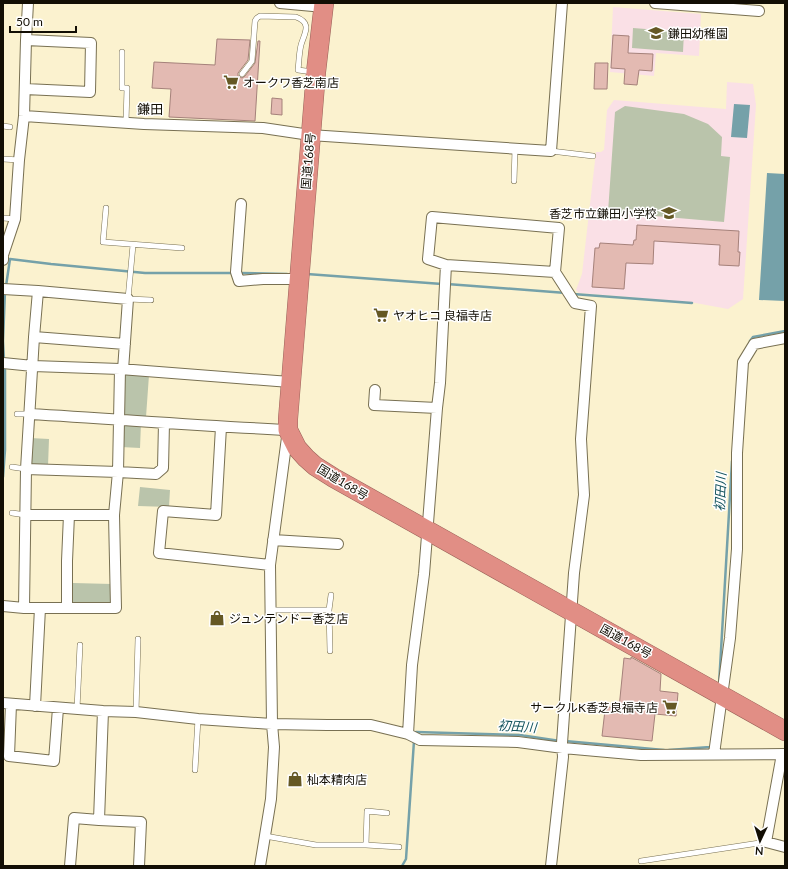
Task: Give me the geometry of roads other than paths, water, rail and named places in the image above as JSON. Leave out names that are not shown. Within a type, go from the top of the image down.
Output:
[{"type":"highway","name":"国道168号","points":[[324,5],[310,135],[290,382],[288,430],[297,448],[315,466],[334,478],[785,731]]},
{"type":"street","points":[[3,260],[15,219],[24,116],[28,3]]},
{"type":"street","points":[[280,3],[324,5]]},
{"type":"street","points":[[24,116],[263,128],[310,135],[551,151],[562,3]]},
{"type":"street","points":[[655,3],[759,11]]},
{"type":"street","points":[[25,89],[90,92],[91,43],[26,40]]},
{"type":"street","points":[[241,204],[237,274],[239,281],[299,279]]},
{"type":"street","points":[[551,866],[563,757],[562,743],[574,573],[584,495],[581,439],[591,306],[575,303],[555,272],[559,228],[432,217],[428,259],[446,265],[555,272]]},
{"type":"street","points":[[408,734],[412,665],[424,574],[440,383],[446,265]]},
{"type":"street","points":[[3,289],[128,298],[122,369],[118,472],[114,515],[116,608],[24,608],[3,606]]},
{"type":"street","points":[[24,608],[26,469],[38,291]]},
{"type":"street","points":[[34,337],[125,344]]},
{"type":"street","points":[[714,754],[730,638],[737,549],[737,453],[743,362],[754,344],[785,338]]},
{"type":"street","points":[[3,363],[33,366],[122,369],[290,382]]},
{"type":"street","points":[[375,390],[374,405],[437,408]]},
{"type":"street","points":[[30,414],[288,430],[270,565],[272,724],[274,747],[271,799],[260,866]]},
{"type":"street","points":[[26,469],[156,474],[163,468],[164,422]]},
{"type":"street","points":[[221,427],[216,515],[163,511],[159,553],[270,565]]},
{"type":"street","points":[[26,515],[114,515]]},
{"type":"street","points":[[67,608],[69,515]]},
{"type":"street","points":[[273,540],[338,544]]},
{"type":"street","points":[[35,706],[40,608]]},
{"type":"street","points":[[58,708],[54,761],[9,756],[7,703],[58,708],[136,712],[272,724],[371,724],[408,734],[420,740],[562,743],[641,755],[784,754],[766,842],[785,847]]},
{"type":"street","points":[[99,820],[103,711]]},
{"type":"street","points":[[70,866],[74,818],[141,822],[139,866]]},
{"type":"lane","points":[[242,74],[252,61],[255,21],[260,16],[296,17],[300,18],[304,22],[306,26],[305,35],[300,46],[298,70],[316,72]]},
{"type":"lane","points":[[122,52],[122,88],[127,88],[126,122]]},
{"type":"lane","points":[[3,126],[10,127]]},
{"type":"lane","points":[[514,181],[515,149]]},
{"type":"lane","points":[[551,151],[593,156]]},
{"type":"lane","points":[[3,159],[19,160]]},
{"type":"lane","points":[[106,208],[103,242],[182,248]]},
{"type":"lane","points":[[3,218],[15,219]]},
{"type":"lane","points":[[133,245],[128,298],[151,300]]},
{"type":"lane","points":[[17,414],[30,414]]},
{"type":"lane","points":[[12,468],[26,469]]},
{"type":"lane","points":[[12,513],[26,515]]},
{"type":"lane","points":[[330,651],[329,610],[331,595]]},
{"type":"lane","points":[[270,610],[329,610]]},
{"type":"lane","points":[[136,712],[138,639]]},
{"type":"lane","points":[[77,709],[80,645]]},
{"type":"lane","points":[[195,770],[198,718]]},
{"type":"lane","points":[[366,845],[368,811],[387,813]]},
{"type":"lane","points":[[265,836],[316,846],[366,845],[399,847]]},
{"type":"lane","points":[[641,860],[766,842]]},
{"type":"water","points":[[734,104],[750,105],[747,138],[731,137]]},
{"type":"water","points":[[767,173],[785,174],[785,301],[759,300]]},
{"type":"waterway","points":[[6,286],[10,259],[145,273],[235,273]]},
{"type":"waterway","points":[[240,273],[287,274]]},
{"type":"waterway","points":[[307,274],[442,284]]},
{"type":"waterway","points":[[447,284],[566,293]]},
{"type":"waterway","points":[[4,360],[3,341],[5,291]]},
{"type":"waterway","points":[[573,294],[692,303]]},
{"type":"waterway","name":"初田川","points":[[750,341],[753,337],[785,331]]},
{"type":"waterway","points":[[3,477],[5,450],[5,365]]},
{"type":"waterway","name":"初田川","points":[[719,685],[732,461]]},
{"type":"waterway","name":"初田川","points":[[416,732],[520,735],[560,741]]},
{"type":"waterway","name":"初田川","points":[[402,866],[406,859],[414,741]]},
{"type":"waterway","name":"初田川","points":[[565,741],[664,750]]},
{"type":"waterway","name":"初田川","points":[[669,750],[711,746]]},
{"type":"place","name":"鎌田幼稚園","points":[[656,33]]},
{"type":"place","name":"オークワ香芝南店","points":[[231,82]]},
{"type":"place","name":"香芝市立鎌田小学校","points":[[669,213]]},
{"type":"place","name":"ヤオヒコ 良福寺店","points":[[381,315]]},
{"type":"place","name":"ジュンテンドー香芝店","points":[[217,618]]},
{"type":"place","name":"サークルK香芝良福寺店","points":[[670,707]]},
{"type":"place","name":"杣本精肉店","points":[[295,779]]},
{"type":"district","name":"鎌田","points":[[150,109]]}]
